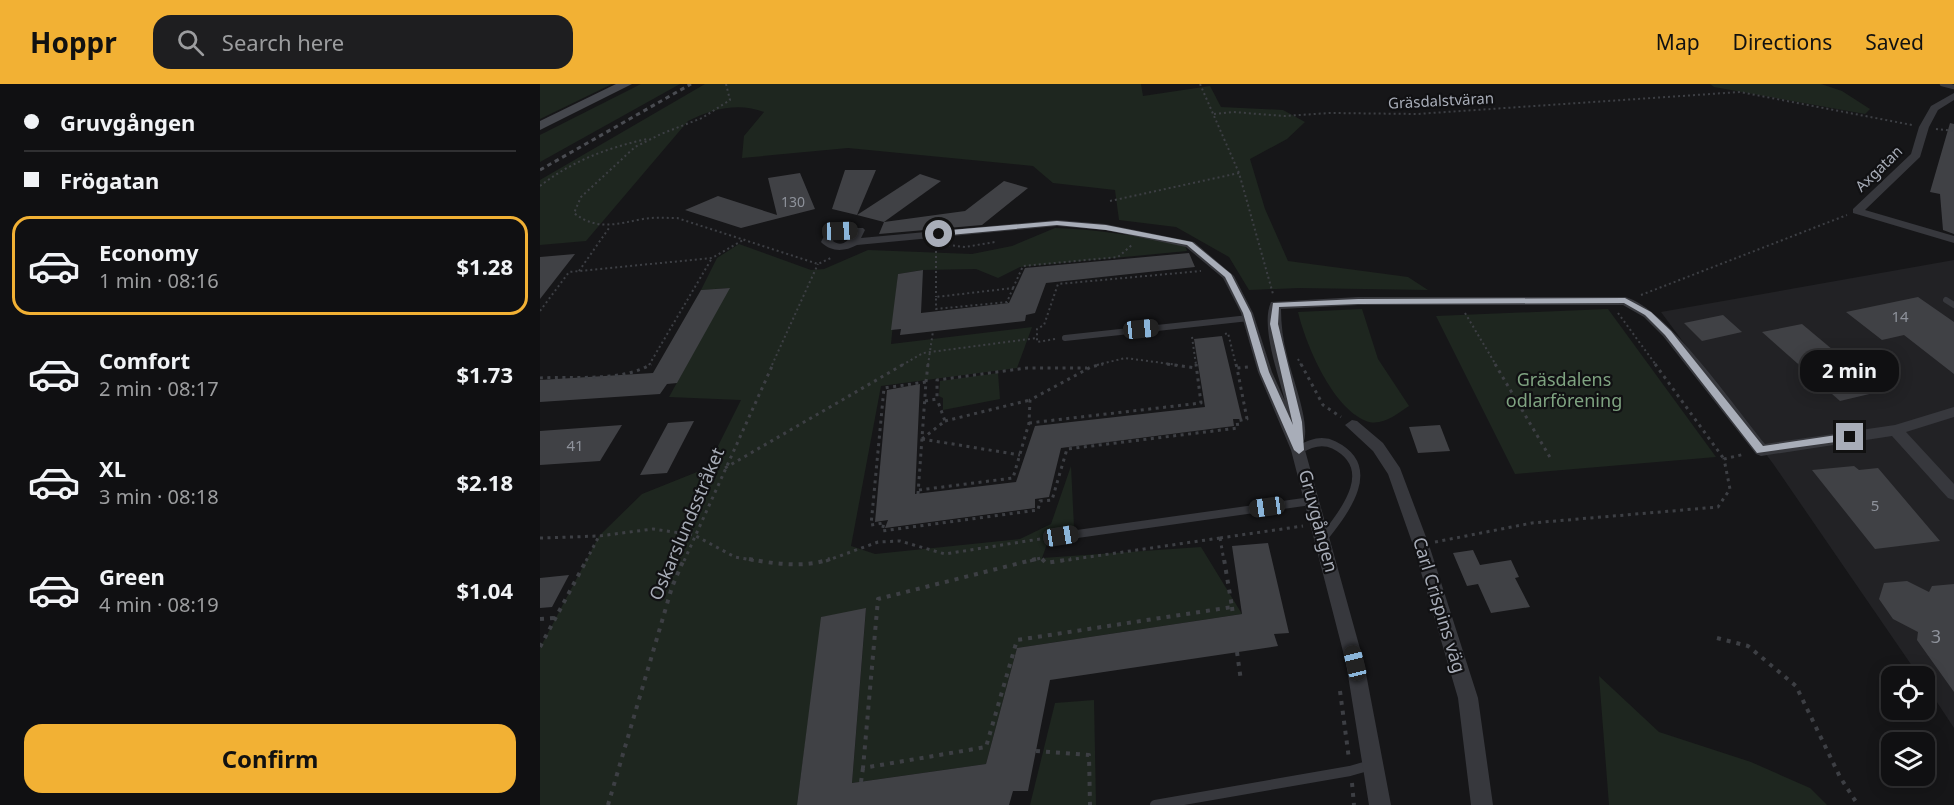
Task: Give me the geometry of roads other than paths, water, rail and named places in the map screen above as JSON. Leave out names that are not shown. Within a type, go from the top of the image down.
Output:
[{"type":"main road","points":[[540,126],[626,84]]},
{"type":"street","name":"Axgatan","points":[[1954,96],[1934,108],[1924,127],[1916,155],[1857,211],[1954,240]]},
{"type":"street","name":"Gruvgången","points":[[854,242],[1057,223],[1106,227],[1190,244],[1228,276],[1249,318],[1263,364],[1299,450],[1306,501],[1323,540],[1355,663],[1380,805]]},
{"type":"street","points":[[1299,450],[1297,422],[1274,324],[1275,305],[1358,302],[1625,301],[1648,314],[1668,333],[1761,450],[1895,430],[1954,412]]},
{"type":"street","name":"Carl Crispins väg","points":[[1352,425],[1378,447],[1395,472],[1422,545],[1468,698],[1482,805]]},
{"type":"street","points":[[1895,430],[1954,494]]},
{"type":"lane","points":[[1942,84],[1954,87]]},
{"type":"lane","points":[[1946,300],[1954,305]]},
{"type":"lane","points":[[1065,338],[1249,318]]},
{"type":"lane","points":[[1299,450],[1309,443],[1326,441],[1350,454],[1356,469],[1355,483],[1347,508],[1323,540]]},
{"type":"lane","points":[[1056,537],[1306,501]]},
{"type":"lane","points":[[1155,805],[1350,771],[1372,765]]},
{"type":"railway","points":[[540,170],[691,84]]},
{"type":"park label","name":"Gräsdalens odlarförening","points":[[1564,390]]}]
